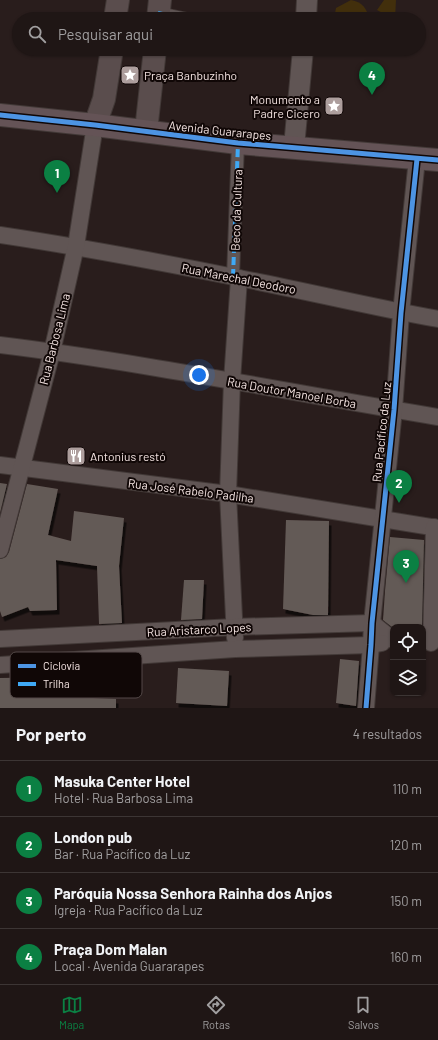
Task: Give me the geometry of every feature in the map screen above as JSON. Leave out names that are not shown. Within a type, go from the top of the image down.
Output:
[{"type":"main road","points":[[116,12],[118,0]]},
{"type":"main road","points":[[95,125],[104,99],[111,56]]},
{"type":"main road","points":[[146,132],[154,56]]},
{"type":"main road","name":"Avenida Guararapes","points":[[0,115],[238,143],[427,160]]},
{"type":"street","points":[[307,12],[308,0]]},
{"type":"street","points":[[294,147],[302,56]]},
{"type":"street","name":"Rua Barbosa Lima","points":[[0,550],[52,352],[76,246],[95,125]]},
{"type":"street","name":"Beco da Cultura","points":[[236,277],[238,143]]},
{"type":"street","name":"Rua Pacífico da Luz","points":[[366,708],[372,623],[394,410],[401,313],[427,160]]},
{"type":"street","name":"Rua Marechal Deodoro","points":[[0,235],[76,246],[236,277],[401,313],[438,319]]},
{"type":"street","points":[[235,649],[228,494],[236,277]]},
{"type":"street","name":"Rua Doutor Manoel Borba","points":[[0,345],[232,381],[438,417]]},
{"type":"street","name":"Rua José Rabelo Padilha","points":[[0,465],[228,494],[436,527]]},
{"type":"street","points":[[431,643],[436,527]]},
{"type":"street","name":"Rua Aristarco Lopes","points":[[0,639],[234,627],[372,623],[390,638]]},
{"type":"street","name":"Rua Aristarco Lopes","points":[[142,655],[235,649],[371,645],[390,641]]},
{"type":"street","name":"Rua Aristarco Lopes","points":[[0,665],[10,664]]},
{"type":"shaded area","points":[[351,0],[361,4],[367,12],[335,12],[336,8]]},
{"type":"shaded area","points":[[384,0],[396,0],[395,12],[381,12],[377,10]]},
{"type":"building","points":[[0,483],[7,484],[0,513]]},
{"type":"building","points":[[27,484],[58,489],[48,535],[71,541],[74,511],[124,518],[119,566],[122,623],[99,624],[97,566],[56,560],[57,610],[30,611],[28,607],[2,617],[0,611],[0,559],[6,557],[9,552]]},
{"type":"building","points":[[286,520],[329,521],[328,615],[313,615],[283,609]]},
{"type":"building","points":[[390,537],[424,540],[422,624],[390,624],[390,625],[383,620]]},
{"type":"building","points":[[184,580],[204,580],[202,619],[181,620]]},
{"type":"building","points":[[340,659],[359,661],[356,706],[336,703]]},
{"type":"building","points":[[178,668],[229,671],[227,706],[176,703]]},
{"type":"building","points":[[0,678],[10,678],[10,698],[116,699],[116,708],[0,708]]},
{"type":"marked path","points":[[233,277],[238,143]]},
{"type":"cycle path","points":[[0,115],[238,143],[438,160]]},
{"type":"cycle path","points":[[366,708],[372,623],[394,410],[401,313],[417,159]]},
{"type":"place","name":"Praça Banbuzinho","points":[[130,75]]},
{"type":"place","name":"Praça Dom Malan","points":[[372,95]]},
{"type":"place","name":"Monumento a Padre Cicero","points":[[334,106]]},
{"type":"place","name":"Masuka Center Hotel","points":[[57,193]]},
{"type":"place","name":"Antonius restó","points":[[76,456]]},
{"type":"place","name":"London pub","points":[[399,503]]},
{"type":"place","name":"Paróquia Nossa Senhora Rainha dos Anjos","points":[[406,583]]}]
